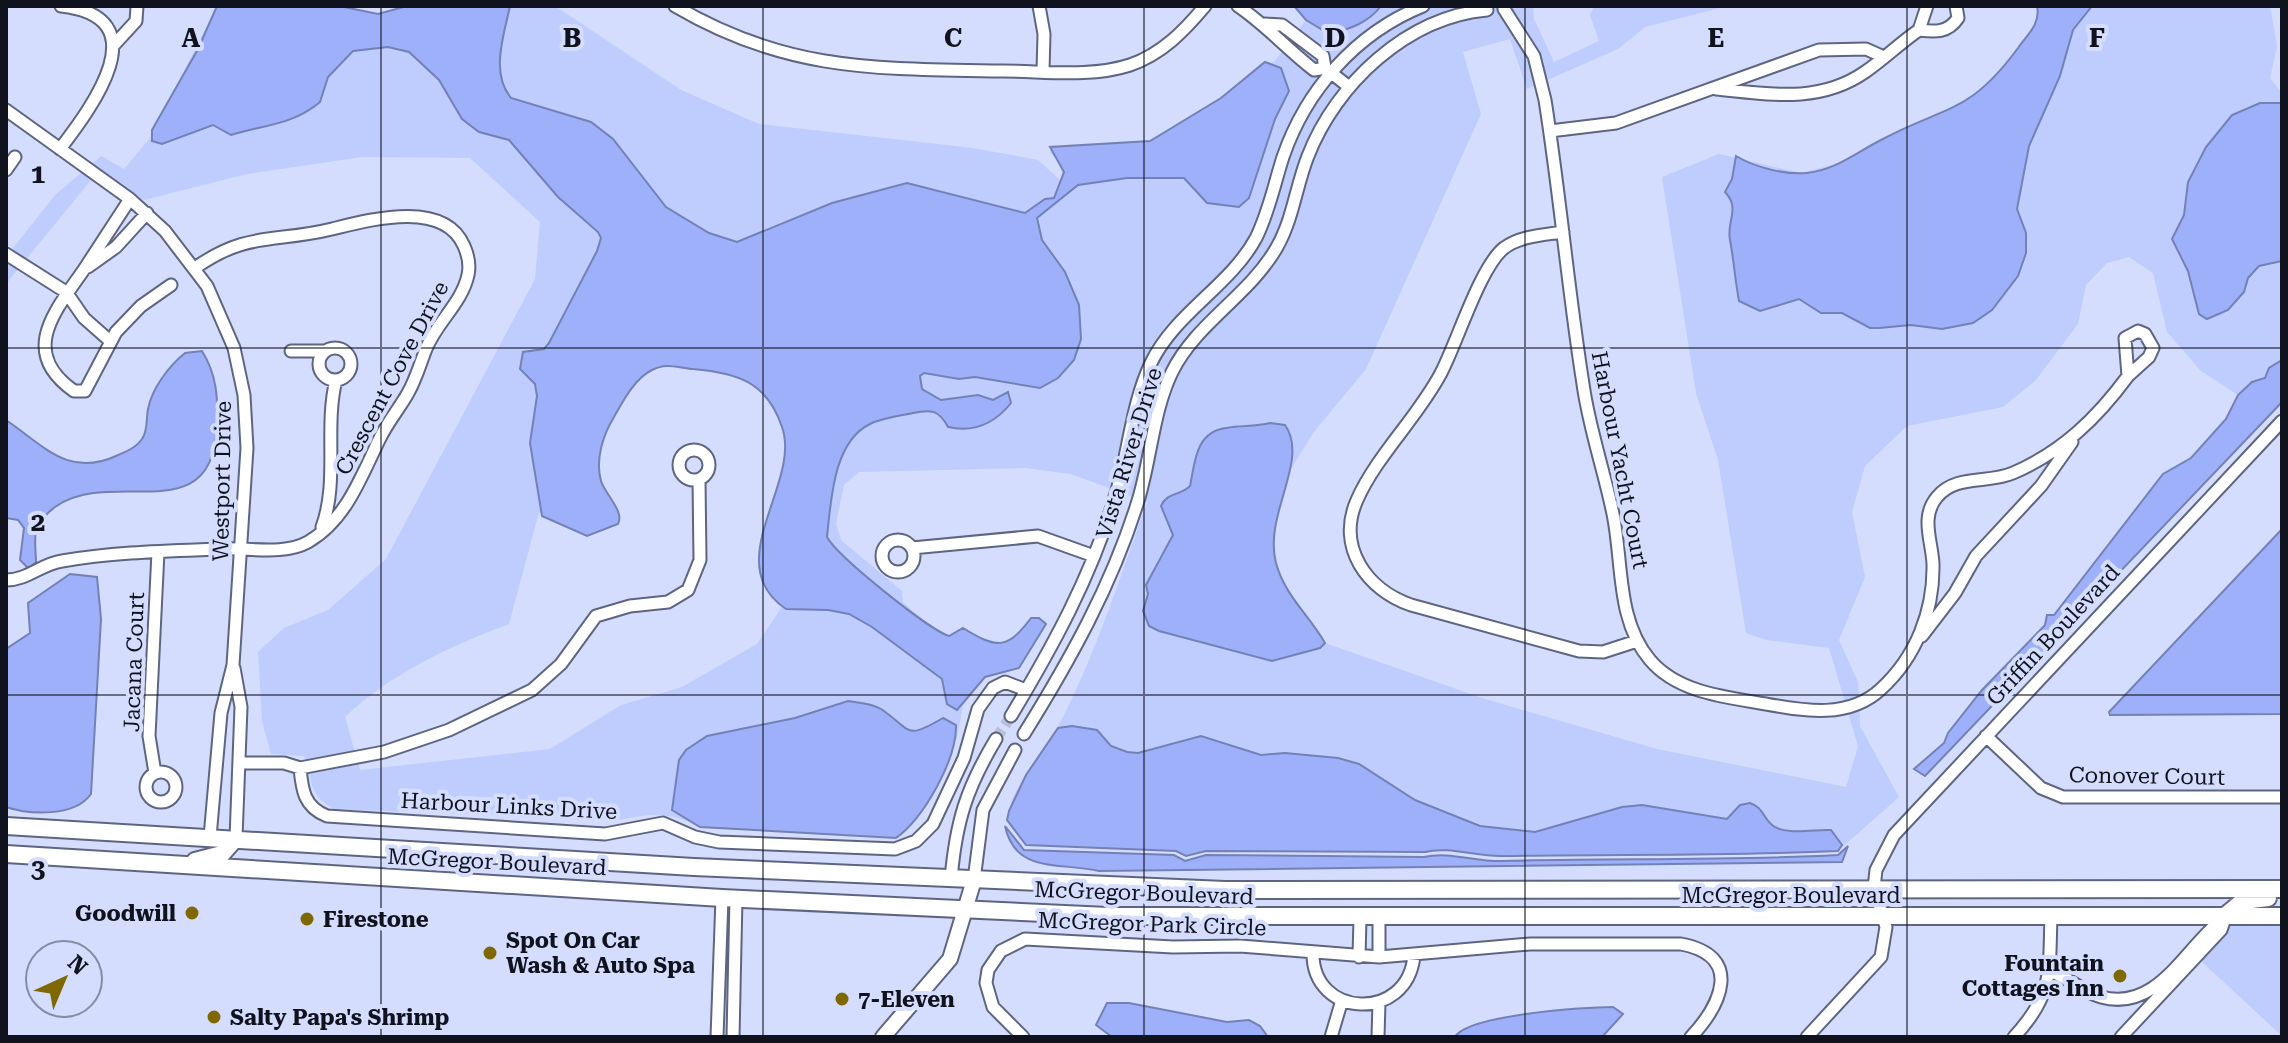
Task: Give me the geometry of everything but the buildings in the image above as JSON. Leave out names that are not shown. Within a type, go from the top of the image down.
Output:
[{"type":"main road","name":"McGregor Boulevard","points":[[6,826],[951,879],[1225,890],[2282,889]]},
{"type":"main road","points":[[182,865],[222,854],[236,838]]},
{"type":"main road","points":[[261,870],[277,854],[303,843]]},
{"type":"main road","name":"McGregor Boulevard","points":[[6,854],[729,898],[1108,916],[2282,916]]},
{"type":"main road","points":[[2226,915],[2243,901],[2282,898]]},
{"type":"street","points":[[60,149],[103,87],[112,64],[113,46],[106,29],[89,12],[61,6]]},
{"type":"street","points":[[89,12],[104,6]]},
{"type":"street","points":[[113,46],[136,21],[137,6]]},
{"type":"street","points":[[675,6],[743,41],[822,63],[881,69],[1100,72],[1138,62],[1169,44],[1205,6]]},
{"type":"street","points":[[1039,6],[1043,71]]},
{"type":"street","points":[[1238,6],[1265,24],[1273,38],[1314,70],[1328,70]]},
{"type":"street","name":"Vista River Drive","points":[[1011,716],[1067,621],[1094,556],[1115,499],[1140,390],[1153,359],[1170,334],[1254,242],[1268,210],[1290,138],[1328,70],[1372,35],[1423,6]]},
{"type":"street","points":[[1712,89],[1796,96],[1822,93],[1857,78],[1919,30],[1927,6]]},
{"type":"street","points":[[1919,30],[1952,28],[1958,18],[1956,6]]},
{"type":"street","name":"Harbour Yacht Court","points":[[1484,8],[1506,7],[1534,56],[1550,131],[1583,385],[1613,513],[1628,619],[1637,641],[1660,670],[1706,693],[1824,712],[1859,704],[1881,690],[1943,610],[1983,547],[2041,486],[2078,435],[2128,376]]},
{"type":"street","name":"Vista River Drive","points":[[1024,734],[1073,652],[1118,557],[1138,502],[1173,371],[1200,334],[1252,282],[1272,256],[1288,225],[1313,145],[1348,86],[1410,38],[1455,17],[1484,8]]},
{"type":"street","points":[[1265,24],[1282,25],[1323,56],[1328,70],[1348,86]]},
{"type":"street","points":[[1292,53],[1302,40]]},
{"type":"street","points":[[1550,131],[1616,123],[1819,50],[1866,49],[1884,57]]},
{"type":"street","name":"Westport Drive","points":[[6,110],[147,213],[195,268],[227,326],[243,384],[247,448],[233,665],[221,713],[210,837]]},
{"type":"street","points":[[6,170],[15,157]]},
{"type":"street","points":[[130,199],[53,312],[46,332],[46,353],[54,375],[74,391],[85,391],[110,341],[141,306],[171,285]]},
{"type":"street","points":[[84,270],[116,247],[147,213]]},
{"type":"street","name":"Crescent Cove Drive","points":[[6,580],[29,577],[59,561],[158,552],[241,548],[285,550],[319,535],[361,482],[378,441],[411,387],[431,338],[462,290],[469,265],[461,240],[454,231],[432,218],[380,220],[298,236],[252,239],[221,250],[195,268]]},
{"type":"street","points":[[1563,232],[1515,242],[1496,257],[1435,384],[1356,501],[1351,524],[1353,551],[1372,584],[1389,596],[1411,605],[1579,651],[1616,650],[1637,641]]},
{"type":"street","points":[[6,254],[66,292],[84,318],[110,341]]},
{"type":"street","points":[[291,351],[340,348],[351,360],[349,371],[336,380],[330,403],[329,507],[319,535]]},
{"type":"street","points":[[325,351],[320,359],[320,369],[327,377],[336,380]]},
{"type":"street","name":"Griffin Boulevard","points":[[1874,888],[1876,870],[1894,835],[2282,421]]},
{"type":"street","name":"Harbour Yacht Court","points":[[1920,639],[1933,582],[1927,526],[1934,500],[1955,483],[2011,474],[2078,435]]},
{"type":"street","points":[[241,763],[284,763],[300,768],[411,744],[475,719],[545,681],[596,616],[605,611],[678,598],[696,576],[700,560],[699,479]]},
{"type":"street","points":[[912,548],[1038,536],[1094,556]]},
{"type":"street","name":"Jacana Court","points":[[155,773],[149,736],[158,552]]},
{"type":"street","name":"Westport Drive","points":[[233,665],[240,694],[241,763],[236,838]]},
{"type":"street","name":"Harbour Links Drive","points":[[300,768],[302,792],[309,805],[327,816],[605,834],[663,823],[706,840],[885,850],[916,841],[933,824],[964,758],[973,721],[993,688],[1005,682],[1026,690]]},
{"type":"street","name":"Conover Court","points":[[1986,736],[2041,788],[2063,797],[2282,797]]},
{"type":"street","points":[[967,908],[951,879],[955,836],[965,798],[996,739]]},
{"type":"street","points":[[883,1037],[950,959],[974,880],[983,810],[1015,750]]},
{"type":"street","points":[[1807,1037],[1881,957],[1886,927],[1874,888]]},
{"type":"street","points":[[717,1037],[729,898]]},
{"type":"street","points":[[729,898],[733,1037]]},
{"type":"street","points":[[2051,972],[2103,998],[2134,1000],[2154,988],[2211,926],[2226,915]]},
{"type":"street","points":[[2121,1037],[2221,930],[2226,915]]},
{"type":"street","points":[[2014,1037],[2038,1008],[2051,972],[2051,916]]},
{"type":"street","points":[[1359,957],[1360,918]]},
{"type":"street","points":[[1379,918],[1379,957]]},
{"type":"street","name":"McGregor Park Circle","points":[[1023,1037],[993,1007],[986,983],[988,970],[1001,951],[1025,939],[1173,947],[1240,946],[1359,957],[1414,956],[1530,944],[1693,946],[1714,961],[1722,981],[1717,1006],[1691,1037]]},
{"type":"street","points":[[1313,953],[1316,977],[1328,992],[1342,1000],[1379,1002],[1403,988],[1412,973],[1414,956]]},
{"type":"street","points":[[1331,1037],[1342,1000]]},
{"type":"street","points":[[1378,1037],[1379,1002]]},
{"type":"street","points":[[720,1017],[734,1018]]},
{"type":"shaded area","points":[[217,6],[339,6],[378,14],[407,6],[555,6],[681,90],[759,124],[973,148],[1038,160],[1061,181],[1063,167],[1050,152],[1050,147],[1150,141],[1221,98],[1261,63],[1274,62],[1305,21],[1294,6],[1533,6],[1534,19],[1554,62],[1599,41],[1590,15],[1594,6],[1728,6],[1645,27],[1618,49],[1527,89],[1510,39],[1463,52],[1481,114],[1366,369],[1313,433],[1291,469],[1274,524],[1276,562],[1286,590],[1325,643],[1485,699],[1657,749],[1846,787],[1858,746],[1829,648],[1766,640],[1746,633],[1718,460],[1696,393],[1662,177],[1719,154],[1800,173],[1845,162],[1879,141],[1950,111],[1976,96],[2004,68],[2031,31],[2039,16],[2037,6],[2270,6],[2277,46],[2270,78],[2282,93],[2282,360],[2269,368],[2265,378],[2251,382],[2238,395],[2201,371],[2167,332],[2153,273],[2129,257],[2107,263],[2086,285],[2078,324],[2036,380],[2003,407],[1907,426],[1865,466],[1852,512],[1865,577],[1839,640],[1858,682],[1860,726],[1899,797],[1838,851],[1676,856],[1567,853],[1501,857],[1441,849],[1425,852],[1206,851],[1186,856],[1176,851],[1026,845],[1007,820],[1010,807],[1021,782],[1059,725],[1085,671],[1147,502],[1071,474],[1025,468],[859,472],[844,485],[836,523],[841,540],[902,591],[903,602],[930,626],[949,636],[963,628],[982,638],[1001,642],[1015,639],[1031,618],[1039,618],[1046,624],[1019,668],[985,677],[963,706],[957,738],[927,805],[896,838],[700,827],[661,815],[621,820],[334,809],[315,792],[304,756],[271,754],[262,721],[258,652],[284,628],[328,610],[386,559],[535,279],[540,222],[470,158],[362,157],[247,174],[144,200],[100,169],[6,284],[6,257],[55,195],[101,156],[124,169],[150,138]],"holes":[[[664,365],[733,376],[753,385],[769,398],[781,415],[786,437],[784,464],[762,537],[760,554],[769,589],[782,607],[757,644],[682,687],[621,705],[550,749],[360,770],[345,717],[401,674],[509,624],[539,512],[550,521],[587,536],[618,524],[619,513],[603,484],[599,463],[601,447],[614,412],[625,396],[650,372]]]},
{"type":"shaded area","points":[[217,6],[339,6],[378,14],[407,6],[510,6],[500,66],[501,77],[511,98],[591,122],[613,139],[666,207],[709,233],[737,242],[832,203],[907,183],[1025,213],[1045,199],[1054,198],[1064,172],[1050,147],[1150,141],[1221,98],[1265,62],[1281,68],[1289,91],[1275,119],[1249,198],[1239,207],[1207,203],[1184,178],[1127,178],[1078,185],[1037,218],[1042,240],[1065,272],[1079,305],[1081,339],[1074,360],[1058,378],[1040,388],[975,377],[959,379],[924,373],[920,376],[922,389],[941,400],[978,395],[993,400],[1008,392],[1011,403],[991,421],[967,429],[948,427],[938,414],[930,411],[885,419],[870,424],[848,444],[836,474],[827,537],[847,560],[904,607],[949,636],[963,628],[985,640],[1001,643],[1015,636],[1031,618],[1039,618],[1046,624],[1019,668],[985,677],[957,710],[947,704],[942,679],[872,627],[849,614],[786,609],[767,590],[760,569],[760,546],[782,473],[785,449],[782,427],[776,412],[759,390],[737,377],[672,366],[663,366],[646,374],[621,404],[601,448],[599,473],[619,514],[618,524],[587,536],[542,516],[530,443],[537,396],[535,384],[520,369],[523,352],[544,349],[549,343],[597,251],[601,238],[598,232],[558,197],[509,140],[479,132],[462,119],[439,80],[409,52],[388,47],[353,51],[328,77],[320,102],[288,120],[231,135],[213,125],[162,144],[152,141],[152,130],[198,49]]},
{"type":"shaded area","points":[[1294,6],[1381,6],[1358,24],[1329,34],[1306,20]]},
{"type":"shaded area","points":[[2037,6],[2092,6],[2073,30],[2060,76],[2029,146],[2017,209],[2026,233],[2026,253],[2018,276],[1992,310],[1973,323],[1942,329],[1911,325],[1870,328],[1842,313],[1821,313],[1799,299],[1760,311],[1739,301],[1729,233],[1733,210],[1725,192],[1732,179],[1736,156],[1752,164],[1780,171],[1817,171],[1954,106],[1969,98],[2000,70],[2032,29],[2037,18]]},
{"type":"shaded area","points":[[2260,103],[2282,103],[2282,261],[2259,266],[2248,278],[2244,292],[2228,310],[2207,319],[2199,314],[2188,271],[2172,239],[2184,215],[2188,182],[2206,147],[2232,115]]},
{"type":"shaded area","points":[[202,351],[216,387],[217,426],[211,459],[198,478],[179,488],[78,496],[55,507],[37,528],[36,562],[29,569],[20,560],[24,528],[18,520],[6,518],[6,420],[57,456],[84,463],[99,462],[134,447],[142,439],[150,401],[157,385],[185,353]]},
{"type":"shaded area","points":[[2282,360],[2282,402],[1925,776],[1914,769],[1944,743],[1948,733],[1982,690],[2045,625],[2047,615],[2054,615],[2163,474],[2191,458],[2226,419],[2238,395],[2252,382],[2265,378],[2269,368]]},
{"type":"shaded area","points":[[1270,423],[1285,425],[1291,439],[1292,455],[1275,526],[1276,563],[1291,595],[1325,643],[1320,648],[1272,661],[1159,631],[1149,626],[1143,611],[1148,594],[1146,585],[1173,535],[1161,506],[1167,498],[1190,486],[1202,442],[1216,431]]},
{"type":"shaded area","points":[[2282,529],[2282,714],[2110,715],[2109,712]]},
{"type":"shaded area","points":[[70,574],[97,577],[101,619],[91,794],[74,807],[63,810],[16,810],[6,807],[6,649],[30,633],[28,603]]},
{"type":"shaded area","points":[[848,701],[877,707],[909,730],[921,729],[943,718],[956,725],[951,754],[937,787],[917,817],[896,838],[700,827],[672,810],[679,760],[686,750],[707,736],[795,718]]},
{"type":"shaded area","points":[[1072,726],[1097,730],[1111,746],[1127,752],[1138,753],[1201,736],[1261,755],[1285,753],[1338,758],[1359,764],[1415,800],[1480,826],[1535,832],[1622,807],[1642,805],[1727,819],[1740,805],[1750,803],[1778,828],[1792,831],[1831,830],[1842,845],[1838,851],[1755,854],[1503,856],[1434,850],[1206,851],[1186,856],[1176,851],[1026,845],[1007,820],[1009,811],[1026,775],[1058,728]]},
{"type":"shaded area","points":[[1005,826],[1024,850],[1174,855],[1185,861],[1206,855],[1443,855],[1502,861],[1754,858],[1838,855],[1848,846],[1842,862],[1099,871],[1029,859],[1018,852],[1010,841]]},
{"type":"shaded area","points":[[2228,922],[2282,926],[2282,1036],[2200,960]]},
{"type":"shaded area","points":[[1107,1003],[1129,1003],[1227,1022],[1249,1020],[1260,1026],[1268,1037],[1112,1037],[1096,1025]]},
{"type":"shaded area","points":[[1613,1007],[1623,1014],[1602,1037],[1455,1037],[1464,1029],[1503,1018]]},
{"type":"tunnel","points":[[996,739],[1011,716]]},
{"type":"place","name":"Goodwill","points":[[192,913]]},
{"type":"place","name":"Firestone","points":[[307,919]]},
{"type":"place","name":"Spot On Car Wash & Auto Spa","points":[[490,953]]},
{"type":"place","name":"Fountain Cottages Inn","points":[[2120,976]]},
{"type":"place","name":"7-Eleven","points":[[842,999]]},
{"type":"place","name":"Salty Papa's Shrimp","points":[[214,1017]]}]
